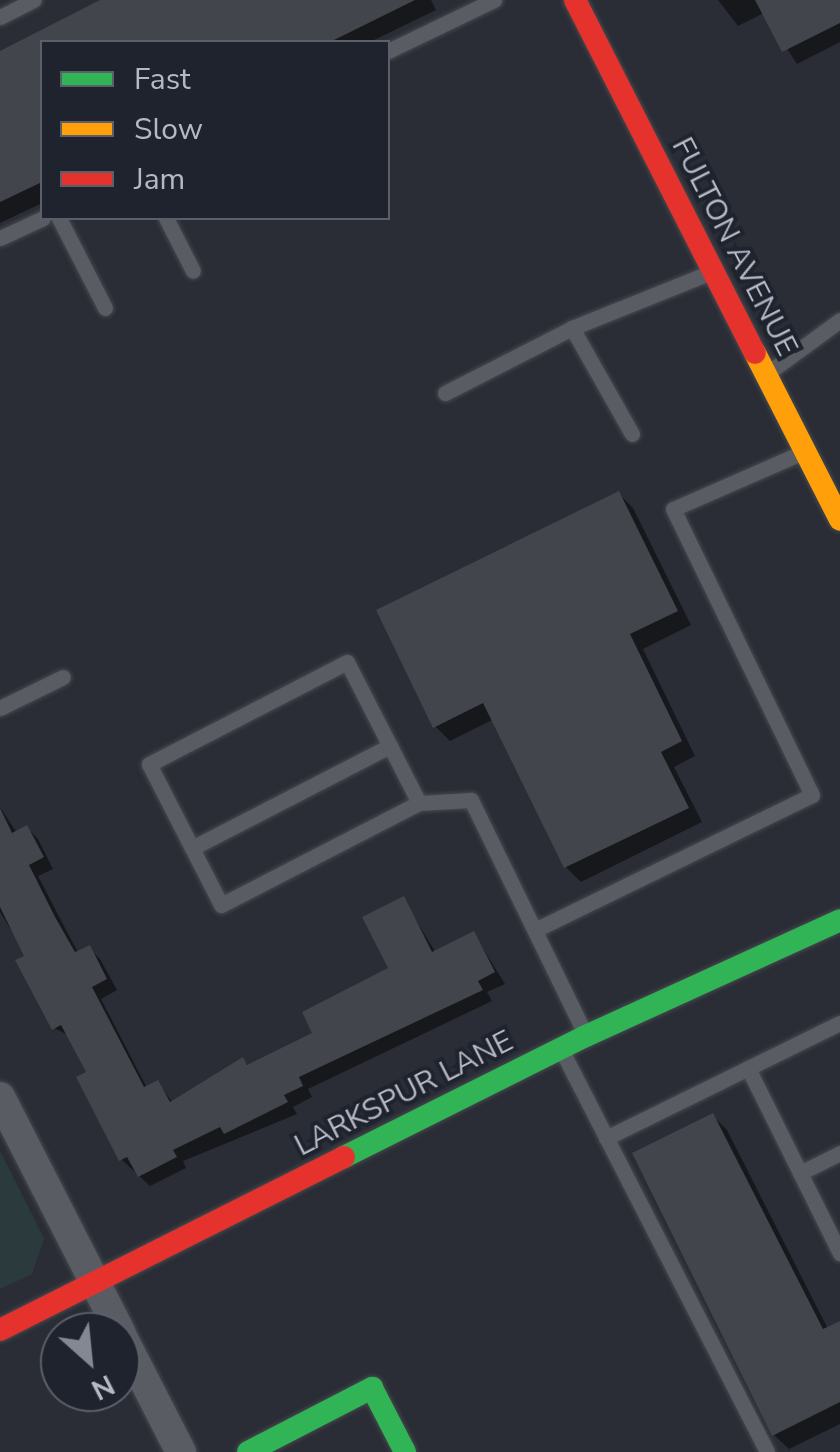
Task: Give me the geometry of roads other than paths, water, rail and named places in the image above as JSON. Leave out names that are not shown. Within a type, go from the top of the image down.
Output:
[{"type":"street","name":"FULTON AVENUE","points":[[575,0],[840,520]]},
{"type":"street","name":"LARKSPUR LANE","points":[[0,1330],[561,1048],[840,920]]},
{"type":"street","points":[[0,1096],[110,1312]]},
{"type":"street","points":[[140,1371],[181,1452]]},
{"type":"street","points":[[248,1452],[372,1388],[404,1452]]},
{"type":"lane","points":[[0,17],[34,0]]},
{"type":"lane","points":[[390,51],[494,0]]},
{"type":"lane","points":[[0,238],[40,220]]},
{"type":"lane","points":[[59,220],[105,308]]},
{"type":"lane","points":[[167,220],[193,270]]},
{"type":"lane","points":[[446,393],[572,328],[713,271]]},
{"type":"lane","points":[[766,374],[840,320]]},
{"type":"lane","points":[[572,328],[632,434]]},
{"type":"lane","points":[[534,930],[812,795],[672,509],[805,451]]},
{"type":"lane","points":[[419,803],[347,662],[149,764],[221,904],[419,803],[471,800],[586,1036]]},
{"type":"lane","points":[[0,708],[63,677]]},
{"type":"lane","points":[[192,848],[390,746]]},
{"type":"lane","points":[[606,1138],[840,1023]]},
{"type":"lane","points":[[561,1048],[767,1452]]},
{"type":"lane","points":[[748,1068],[840,1254]]},
{"type":"lane","points":[[800,1173],[840,1153]]}]
